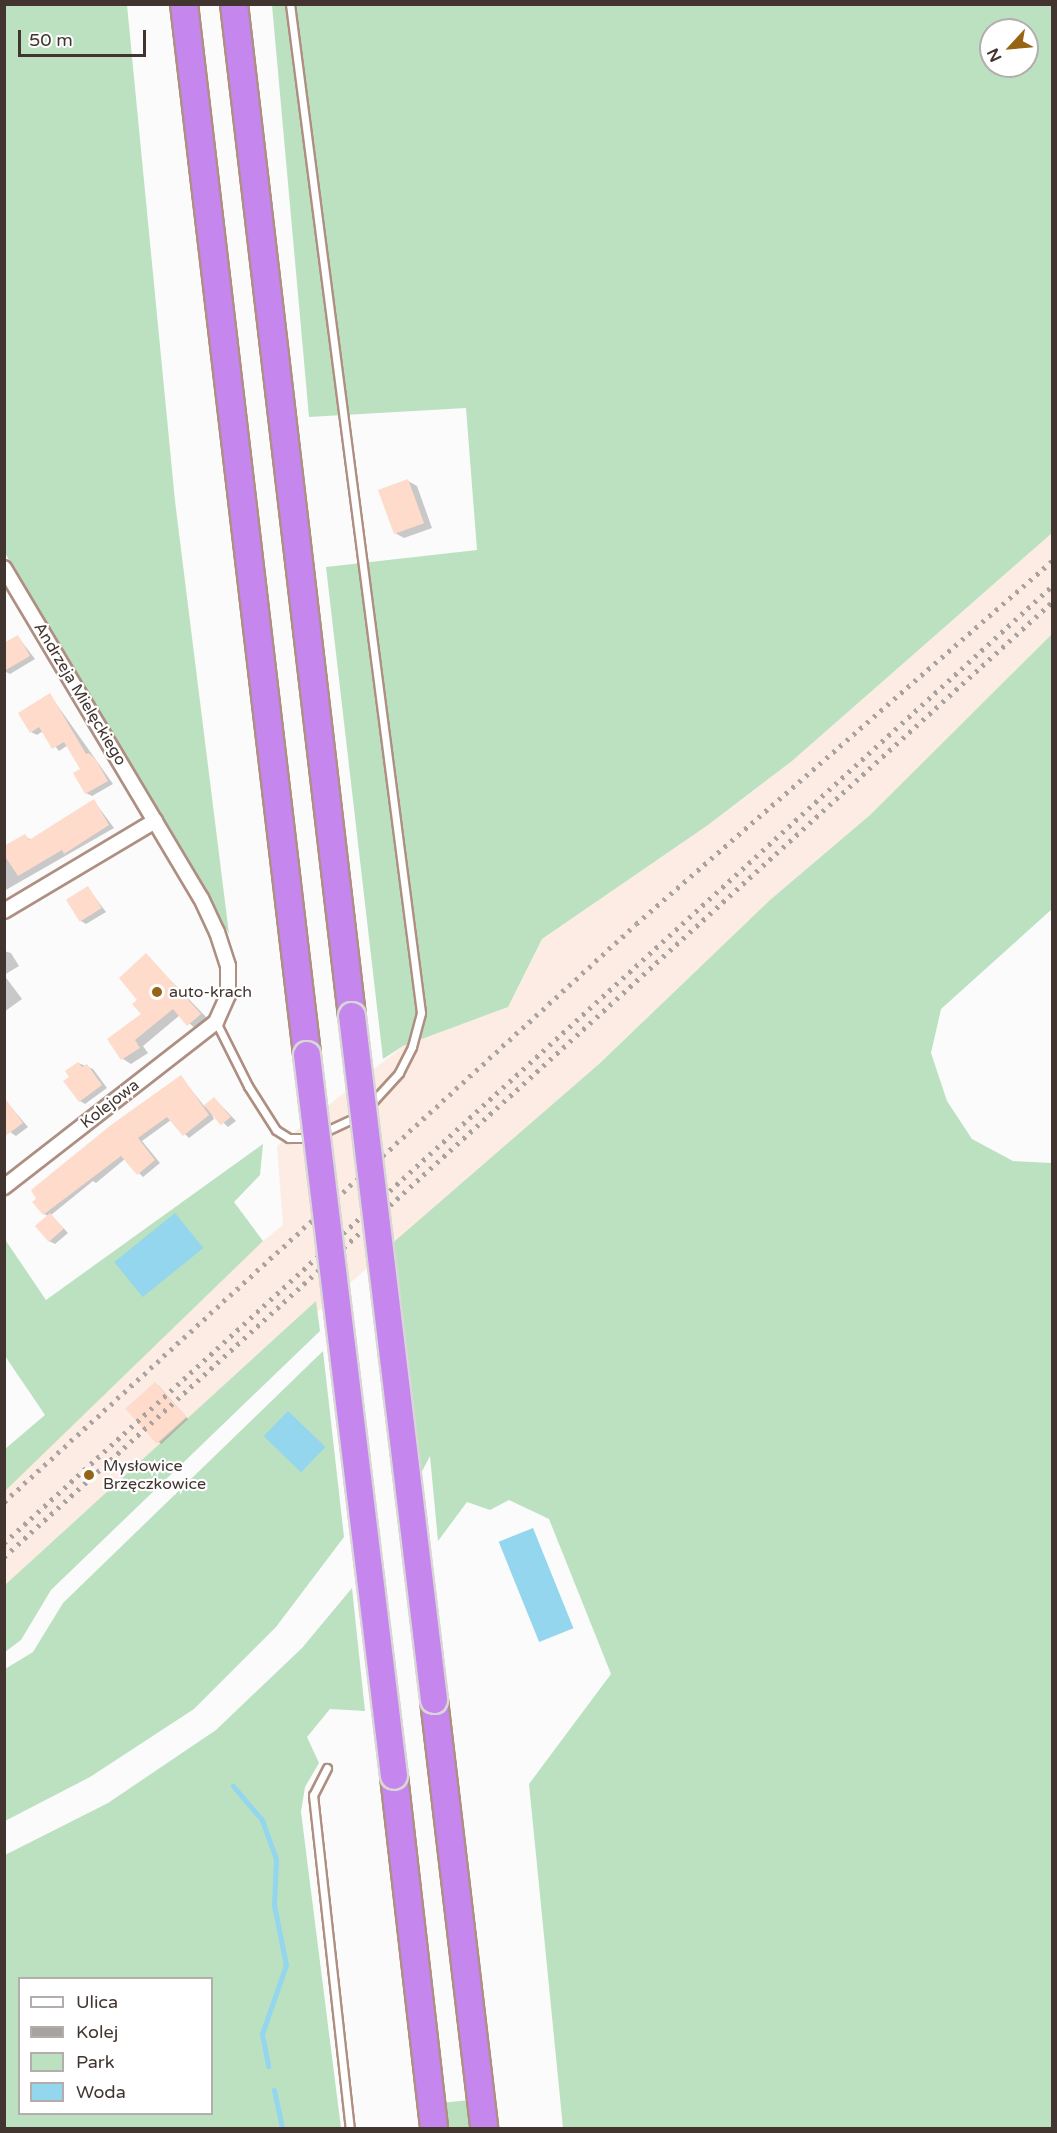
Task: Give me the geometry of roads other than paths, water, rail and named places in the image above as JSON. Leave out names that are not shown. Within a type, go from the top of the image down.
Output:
[{"type":"highway","points":[[184,4],[434,2128]]},
{"type":"highway","points":[[234,4],[484,2128]]},
{"type":"street","name":"Andrzeja Mielęckiego","points":[[4,568],[205,907],[228,966],[228,995],[216,1022]]},
{"type":"street","points":[[4,911],[155,821]]},
{"type":"street","name":"Kolejowa","points":[[4,1186],[216,1022]]},
{"type":"lane","points":[[216,1022],[248,1086],[276,1130],[288,1138],[308,1139],[354,1120],[383,1093],[412,1047],[422,1013],[290,4]]},
{"type":"lane","points":[[327,1768],[313,1795],[350,2128]]},
{"type":"water","points":[[175,1213],[203,1248],[143,1297],[114,1262]]},
{"type":"water","points":[[288,1411],[325,1447],[301,1472],[264,1436]]},
{"type":"water","points":[[533,1528],[573,1628],[539,1642],[499,1542]]},
{"type":"waterway","points":[[233,1786],[262,1820],[276,1859],[274,1905],[286,1965],[262,2034],[268,2066]]},
{"type":"waterway","points":[[274,2090],[282,2128]]},
{"type":"railway","points":[[4,1502],[636,924],[1052,561]]},
{"type":"railway","points":[[4,1543],[1052,586]]},
{"type":"railway","points":[[4,1557],[1052,602]]},
{"type":"place","name":"auto-krach","points":[[157,992]]},
{"type":"place","name":"Mysłowice Brzęczkowice","points":[[89,1475]]}]
